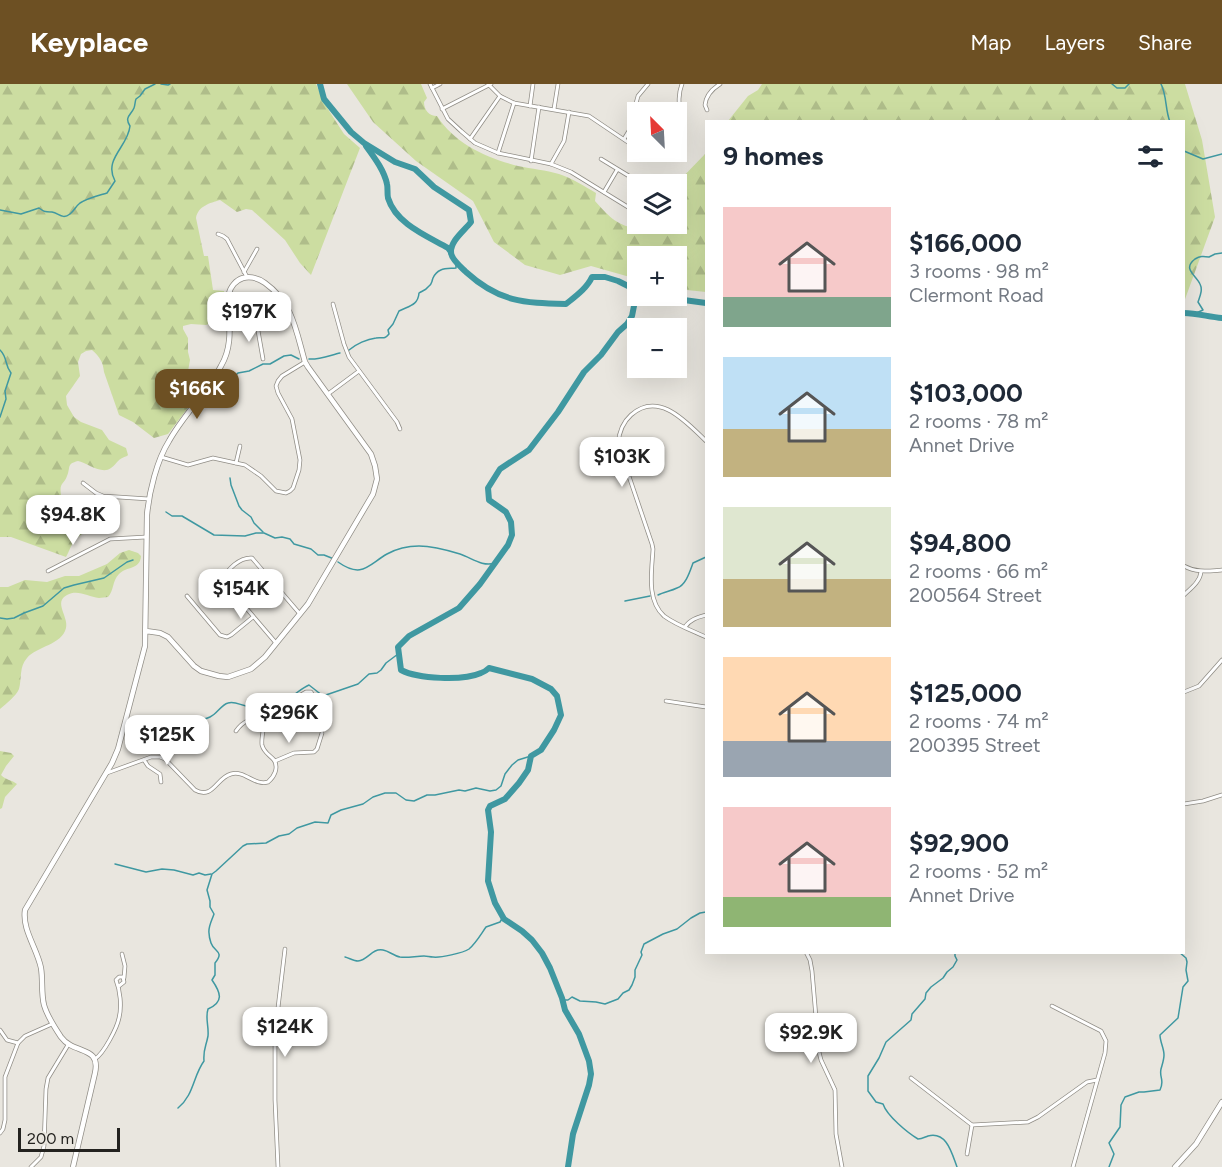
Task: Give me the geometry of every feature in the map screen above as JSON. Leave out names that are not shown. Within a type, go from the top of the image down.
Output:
[{"type":"street","points":[[440,84],[431,86],[442,109],[448,119],[475,143],[498,153],[551,164],[571,172],[627,206]]},
{"type":"street","points":[[442,109],[489,84],[500,96],[514,103],[589,116],[627,141]]},
{"type":"street","points":[[530,106],[533,84]]},
{"type":"street","points":[[554,110],[558,84]]},
{"type":"street","points":[[624,139],[635,118],[638,96],[648,84]]},
{"type":"street","points":[[678,102],[682,84]]},
{"type":"street","points":[[707,110],[706,101],[718,85]]},
{"type":"street","points":[[470,139],[500,96]]},
{"type":"street","points":[[498,153],[514,103]]},
{"type":"street","points":[[531,161],[539,107]]},
{"type":"street","points":[[551,164],[564,141],[569,112]]},
{"type":"street","points":[[601,159],[627,176]]},
{"type":"street","points":[[604,192],[617,170]]},
{"type":"street","points":[[146,632],[165,634],[197,669],[224,677],[253,668],[312,598],[373,494],[378,479],[374,460],[369,450],[305,362],[293,318],[282,299],[259,279],[245,274],[227,239],[218,234]]},
{"type":"street","points":[[73,1167],[96,1068],[95,1059],[89,1053],[68,1045],[53,1024],[44,1002],[41,969],[25,922],[25,910],[115,756],[121,739],[142,660],[146,632],[147,515],[161,457],[172,435],[215,377],[223,362],[229,346],[229,292],[245,274],[257,249]]},
{"type":"street","points":[[333,304],[346,351],[400,429]]},
{"type":"street","points":[[229,328],[248,319],[254,319],[263,359]]},
{"type":"street","points":[[161,457],[188,465],[213,458],[236,463],[250,468],[276,491],[286,493],[292,488],[300,460],[292,419],[276,386],[282,376],[305,362]]},
{"type":"street","points":[[328,394],[359,371]]},
{"type":"street","points":[[705,440],[675,413],[663,407],[654,406],[632,414],[623,424],[619,437],[620,452],[653,549],[651,582],[657,607],[664,615],[705,637]]},
{"type":"street","points":[[236,463],[240,446]]},
{"type":"street","points":[[83,483],[103,496],[150,499]]},
{"type":"street","points":[[48,571],[110,539],[148,537]]},
{"type":"street","points":[[276,643],[223,580],[227,572],[243,559],[248,557],[254,559],[300,615]]},
{"type":"street","points":[[1185,567],[1201,572],[1222,570]]},
{"type":"street","points":[[1185,595],[1197,582],[1201,572]]},
{"type":"street","points":[[187,596],[223,637],[231,635],[253,617]]},
{"type":"street","points":[[685,627],[687,623],[705,615]]},
{"type":"street","points":[[1185,692],[1199,686],[1222,660]]},
{"type":"street","points":[[105,773],[157,756],[165,759],[195,790],[203,793],[212,789],[226,776],[234,773],[262,784],[268,782],[275,774],[275,761],[262,746],[265,722],[260,718],[259,711],[262,707],[287,703],[306,692],[311,693],[314,698]]},
{"type":"street","points":[[666,701],[705,707]]},
{"type":"street","points":[[236,731],[244,722],[260,718]]},
{"type":"street","points":[[275,761],[294,753],[312,752],[317,749],[322,733]]},
{"type":"street","points":[[144,760],[148,766],[160,774],[161,782]]},
{"type":"street","points":[[1185,804],[1222,795]]},
{"type":"street","points":[[278,1167],[275,1033],[285,949]]},
{"type":"street","points":[[119,986],[124,983],[126,971],[122,954]]},
{"type":"street","points":[[807,954],[812,967],[819,1056],[835,1090],[836,1134],[842,1167]]},
{"type":"street","points":[[95,1059],[102,1053],[119,1020],[119,986],[116,981],[122,976],[124,978]]},
{"type":"street","points":[[1052,1006],[1097,1028],[1104,1034],[1106,1044],[1073,1167]]},
{"type":"street","points":[[0,1133],[5,1120],[5,1077],[18,1043],[25,1036],[53,1024]]},
{"type":"street","points":[[0,1029],[7,1040],[18,1043]]},
{"type":"street","points":[[31,1167],[41,1157],[44,1146],[48,1078],[68,1045]]},
{"type":"street","points":[[911,1078],[972,1125],[1028,1122],[1087,1082],[1097,1080]]},
{"type":"street","points":[[1175,1167],[1196,1144],[1222,1102]]},
{"type":"street","points":[[967,1154],[972,1125]]},
{"type":"green space","points":[[0,84],[316,84],[324,103],[344,134],[360,148],[311,275],[285,240],[252,210],[237,212],[220,200],[212,202],[199,211],[196,218],[204,256],[208,256],[213,290],[224,291],[225,317],[206,325],[183,326],[188,338],[190,360],[187,377],[193,401],[168,434],[154,438],[133,422],[119,415],[101,360],[92,350],[81,354],[78,362],[80,376],[66,396],[67,405],[74,417],[102,430],[109,440],[126,448],[128,455],[107,470],[78,461],[70,465],[66,479],[61,486],[61,495],[74,498],[98,513],[96,522],[76,539],[66,557],[11,537],[0,537]]},
{"type":"green space","points":[[347,84],[421,84],[427,98],[424,102],[426,110],[429,114],[437,116],[444,126],[462,142],[506,163],[554,173],[573,180],[596,193],[595,201],[613,219],[627,226],[627,234],[687,234],[686,174],[705,154],[705,292],[687,290],[687,246],[627,246],[627,276],[591,266],[560,275],[525,265],[494,242],[473,201],[416,161],[373,122]]},
{"type":"green space","points":[[762,84],[1185,84],[1202,140],[1215,217],[1185,299],[1185,120],[729,120],[748,96],[758,90]]},
{"type":"green space","points":[[129,550],[138,553],[141,556],[140,560],[136,566],[119,574],[108,597],[99,598],[71,593],[63,598],[61,606],[66,624],[64,634],[55,642],[31,654],[24,661],[19,689],[0,709],[0,587],[8,587],[25,580],[47,582],[65,576],[79,576],[107,564],[120,553]]},
{"type":"green space","points":[[0,751],[11,753],[14,756],[1,775],[17,784],[5,797],[0,809]]},
{"type":"waterway","points":[[0,210],[21,214],[39,208],[65,216],[83,201],[107,193],[115,181],[112,166],[128,133],[130,126],[128,118],[136,99],[145,89],[155,84]]},
{"type":"waterway","points":[[161,84],[170,84]]},
{"type":"waterway","points":[[320,84],[324,99],[351,132],[364,143],[395,162],[415,169],[434,187],[469,210],[471,222],[455,240],[451,253],[455,261],[466,272],[490,290],[512,299],[566,304],[584,288],[592,277],[605,277],[627,286]]},
{"type":"waterway","points":[[1112,84],[1117,88],[1125,88],[1129,84]]},
{"type":"waterway","points":[[1161,84],[1169,120]]},
{"type":"waterway","points":[[366,146],[384,174],[388,198],[398,215],[413,228],[451,252]]},
{"type":"waterway","points":[[1185,151],[1203,159],[1222,154]]},
{"type":"waterway","points":[[1194,314],[1203,310],[1198,302],[1201,293],[1200,284],[1191,272],[1191,263],[1198,257],[1209,257],[1222,253]]},
{"type":"waterway","points":[[349,350],[365,341],[385,338],[399,311],[417,301],[419,293],[431,285],[437,272],[456,268],[456,261]]},
{"type":"waterway","points":[[687,300],[705,303]]},
{"type":"waterway","points":[[568,1167],[573,1134],[589,1085],[591,1074],[589,1061],[542,953],[522,931],[504,919],[495,903],[488,881],[491,832],[488,810],[490,806],[505,799],[519,783],[528,770],[531,756],[541,750],[554,730],[561,715],[557,696],[551,689],[532,679],[489,668],[473,676],[452,678],[409,673],[401,670],[398,647],[409,636],[459,608],[480,584],[508,545],[512,535],[511,522],[506,512],[489,500],[488,488],[500,469],[529,450],[558,412],[584,372],[627,324],[634,306]]},
{"type":"waterway","points":[[1185,313],[1222,318]]},
{"type":"waterway","points":[[0,350],[11,373],[0,417]]},
{"type":"waterway","points":[[309,359],[340,353]]},
{"type":"waterway","points":[[223,387],[238,373],[249,371],[263,364],[270,364],[284,356],[291,355],[299,359]]},
{"type":"waterway","points":[[230,478],[239,506],[263,532]]},
{"type":"waterway","points":[[166,512],[172,516],[182,516],[214,535],[245,536],[264,533],[275,538],[290,539],[294,544],[311,549],[318,555],[334,559]]},
{"type":"waterway","points":[[338,562],[346,567],[359,570],[394,551],[419,546],[450,551],[481,563],[495,563]]},
{"type":"waterway","points":[[658,595],[683,584],[693,563],[705,557]]},
{"type":"waterway","points":[[0,618],[14,618],[43,606],[64,588],[104,578],[133,560]]},
{"type":"waterway","points":[[625,601],[650,596]]},
{"type":"waterway","points":[[135,738],[166,722],[206,719],[228,703],[251,707],[265,700],[283,701],[309,685],[323,696],[358,684],[369,674],[377,673],[398,654]]},
{"type":"waterway","points":[[178,1108],[187,1097],[204,1061],[208,1036],[207,1012],[219,1000],[219,993],[212,980],[219,954],[212,946],[209,934],[214,914],[210,907],[207,890],[212,874],[247,844],[266,843],[315,822],[328,823],[331,815],[363,804],[385,793],[396,793],[406,800],[414,801],[427,795],[459,790],[476,788],[496,790],[501,786],[505,774],[512,765],[518,760],[531,756]]},
{"type":"waterway","points":[[115,864],[146,872],[162,869],[193,875],[211,874]]},
{"type":"waterway","points":[[563,1000],[572,997],[580,1001],[605,1004],[618,999],[632,985],[644,944],[677,929],[691,918],[705,912]]},
{"type":"waterway","points":[[345,957],[358,961],[379,950],[403,957],[436,957],[457,954],[469,949],[486,927],[500,922],[503,917]]},
{"type":"waterway","points":[[955,954],[957,960],[953,967],[926,993],[925,999],[912,1014],[911,1020],[886,1042],[868,1076],[868,1091],[876,1102],[883,1104],[898,1124],[918,1139],[934,1135],[944,1140],[951,1150],[957,1167]]},
{"type":"waterway","points":[[1109,1167],[1114,1154],[1109,1143],[1120,1127],[1121,1105],[1125,1097],[1139,1092],[1160,1090],[1164,1055],[1160,1035],[1178,1018],[1183,987],[1188,981],[1187,962],[1181,954]]}]
